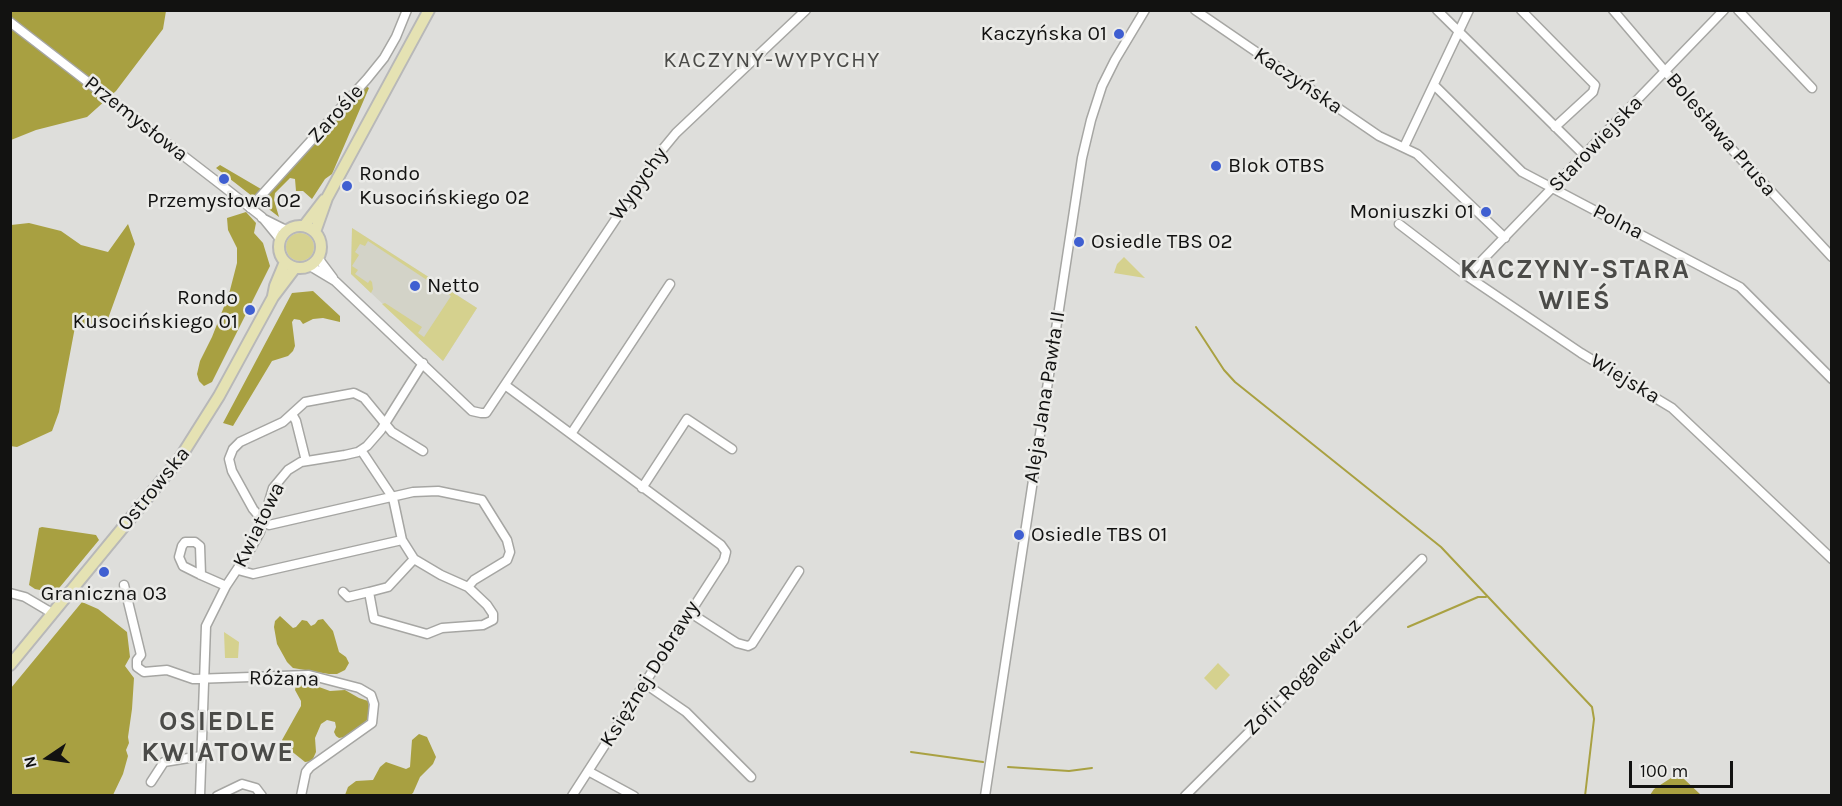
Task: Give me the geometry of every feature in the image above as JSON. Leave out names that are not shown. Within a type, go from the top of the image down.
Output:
[{"type":"main road","points":[[315,232],[327,198],[429,10]]},
{"type":"main road","points":[[304,226],[327,198]]},
{"type":"main road","points":[[294,226],[304,226],[315,232],[321,244],[314,262],[295,268],[280,256],[278,248],[283,235],[294,226]]},
{"type":"main road","name":"Ostrowska","points":[[273,297],[285,262]]},
{"type":"main road","name":"Ostrowska","points":[[10,665],[180,458],[219,396],[273,297],[295,268]]},
{"type":"street","name":"Zarośle","points":[[250,208],[368,79],[388,51],[407,10]]},
{"type":"street","name":"Wypychy","points":[[423,363],[472,411],[486,413],[662,150],[676,133],[806,10]]},
{"type":"street","name":"Aleja Jana Pawła II","points":[[986,795],[1082,158],[1102,86],[1145,10]]},
{"type":"street","name":"Kaczyńska","points":[[1195,10],[1373,133],[1417,154],[1505,238]]},
{"type":"street","points":[[1437,10],[1585,156]]},
{"type":"street","points":[[1404,147],[1469,10]]},
{"type":"street","points":[[1521,10],[1595,85],[1593,92],[1555,127]]},
{"type":"street","name":"Bolesława Prusa","points":[[1613,10],[1745,165],[1831,255]]},
{"type":"street","name":"Starowiejska","points":[[1467,276],[1724,10]]},
{"type":"street","points":[[1738,10],[1812,88]]},
{"type":"street","name":"Przemysłowa","points":[[10,22],[283,235]]},
{"type":"street","name":"Polna","points":[[1434,85],[1522,172],[1737,284],[1832,379]]},
{"type":"street","name":"Wiejska","points":[[1399,224],[1467,276],[1581,353],[1672,408],[1832,559]]},
{"type":"street","points":[[314,262],[423,363],[385,424],[361,450],[393,498],[402,540],[414,559],[468,587],[487,605],[494,618],[489,624],[442,628],[429,634],[422,633],[374,619],[369,592]]},
{"type":"street","points":[[571,434],[670,285]]},
{"type":"street","points":[[505,385],[642,488],[687,420],[732,449]]},
{"type":"street","points":[[423,451],[392,432],[364,398],[357,393],[305,402],[283,422],[240,442],[230,454],[230,465],[254,509],[268,525],[413,492],[438,491],[479,498],[485,503],[507,540],[510,552],[507,560],[483,574],[468,587]]},
{"type":"street","points":[[292,414],[296,421],[306,461]]},
{"type":"street","name":"Kwiatowa","points":[[200,795],[206,626],[226,586],[260,532],[276,483],[288,470],[306,461],[361,450]]},
{"type":"street","name":"Księżnej Dobrawy","points":[[572,795],[724,560],[726,552],[721,545],[642,488]]},
{"type":"street","points":[[238,570],[253,574],[402,540]]},
{"type":"street","points":[[343,592],[348,597],[388,587],[414,559]]},
{"type":"street","name":"Zofii Rogalewicz","points":[[1185,795],[1422,560]]},
{"type":"street","points":[[689,612],[738,643],[748,646],[752,644],[799,571]]},
{"type":"street","points":[[201,575],[226,586]]},
{"type":"street","points":[[124,585],[141,655],[137,664],[140,670],[148,672],[167,670],[187,678],[203,679]]},
{"type":"street","points":[[10,592],[25,597],[52,614]]},
{"type":"street","name":"Różana","points":[[203,679],[309,675],[359,688],[371,695],[374,704],[372,723],[308,769],[301,795]]},
{"type":"street","points":[[644,683],[686,712],[751,777]]},
{"type":"street","points":[[151,782],[164,762],[201,756]]},
{"type":"street","points":[[588,771],[634,795]]},
{"type":"street","points":[[217,795],[242,784],[256,788],[262,795]]},
{"type":"shaded area","points":[[11,11],[166,11],[163,29],[116,91],[87,117],[36,130],[11,140]]},
{"type":"shaded area","points":[[364,85],[369,88],[332,174],[325,179],[312,199],[303,191],[296,191],[295,179],[290,178],[275,193],[274,200],[279,217],[216,168],[220,165],[261,189]]},
{"type":"shaded area","points":[[246,212],[256,223],[254,233],[263,243],[270,266],[212,382],[204,386],[197,374],[200,361],[229,294],[237,263],[237,248],[228,230],[227,218]]},
{"type":"shaded area","points":[[29,223],[61,231],[81,245],[108,252],[128,224],[135,244],[105,327],[75,327],[59,412],[52,431],[17,447],[10,446],[11,225]]},
{"type":"shaded area","points":[[352,228],[477,308],[443,361],[351,274]]},
{"type":"shaded area","points":[[352,228],[477,308],[443,361],[382,304],[385,303],[422,327],[418,333],[424,337],[451,296],[368,241],[365,246],[360,244],[355,252],[359,255],[352,266],[358,270],[355,274],[368,283],[370,280],[372,282],[371,293],[351,274]]},
{"type":"shaded area","points":[[300,233],[310,237],[314,247],[310,257],[300,261],[290,257],[286,247],[290,237]]},
{"type":"shaded area","points":[[1124,257],[1145,278],[1114,273],[1117,264]]},
{"type":"shaded area","points":[[313,291],[340,316],[340,322],[323,318],[313,319],[303,324],[300,320],[294,319],[292,322],[295,346],[293,351],[288,356],[272,361],[233,426],[223,423],[292,293]]},
{"type":"shaded area","points":[[39,528],[96,535],[99,540],[55,593],[35,589],[29,585]]},
{"type":"shaded area","points":[[82,602],[98,609],[127,632],[130,657],[125,666],[134,678],[129,743],[126,750],[128,756],[123,774],[113,795],[11,795],[11,688]]},
{"type":"shaded area","points":[[280,616],[293,628],[302,620],[307,621],[311,626],[323,619],[333,631],[339,652],[346,657],[349,663],[345,670],[337,674],[329,674],[293,668],[277,644],[274,627],[275,621]]},
{"type":"shaded area","points":[[224,632],[239,642],[238,658],[225,658]]},
{"type":"shaded area","points":[[1218,663],[1230,675],[1216,690],[1204,678]]},
{"type":"shaded area","points":[[296,685],[319,687],[330,691],[345,690],[368,701],[369,718],[350,736],[339,738],[334,732],[335,722],[327,720],[321,724],[315,738],[316,752],[312,761],[305,762],[285,746],[282,740],[301,706],[295,690]]},
{"type":"shaded area","points":[[419,734],[427,737],[436,757],[433,764],[420,777],[413,793],[409,796],[345,795],[348,787],[356,781],[373,780],[380,767],[386,762],[406,769],[410,767],[412,740]]},
{"type":"shaded area","points":[[1671,778],[1683,778],[1701,795],[1650,795],[1654,789]]},
{"type":"waterway","points":[[1196,327],[1224,370],[1235,382],[1441,547],[1592,707],[1594,719],[1585,796]]},
{"type":"waterway","points":[[1408,627],[1478,597],[1486,597]]},
{"type":"waterway","points":[[911,752],[983,762]]},
{"type":"waterway","points":[[1008,767],[1069,771],[1092,768]]},
{"type":"place","name":"Kaczyńska 01","points":[[1119,34]]},
{"type":"place","name":"Blok OTBS","points":[[1216,166]]},
{"type":"place","name":"Przemysłowa 02","points":[[224,179]]},
{"type":"place","name":"Rondo Kusocińskiego 02","points":[[347,186]]},
{"type":"place","name":"Moniuszki 01","points":[[1486,212]]},
{"type":"place","name":"Osiedle TBS 02","points":[[1079,242]]},
{"type":"place","name":"Netto","points":[[415,286]]},
{"type":"place","name":"Rondo Kusocińskiego 01","points":[[250,310]]},
{"type":"place","name":"Osiedle TBS 01","points":[[1019,535]]},
{"type":"place","name":"Graniczna 03","points":[[104,572]]},
{"type":"district","name":"KACZYNY-WYPYCHY","points":[[772,61]]},
{"type":"district","name":"KACZYNY-STARA WIEŚ","points":[[1575,286]]},
{"type":"district","name":"OSIEDLE KWIATOWE","points":[[218,738]]}]
